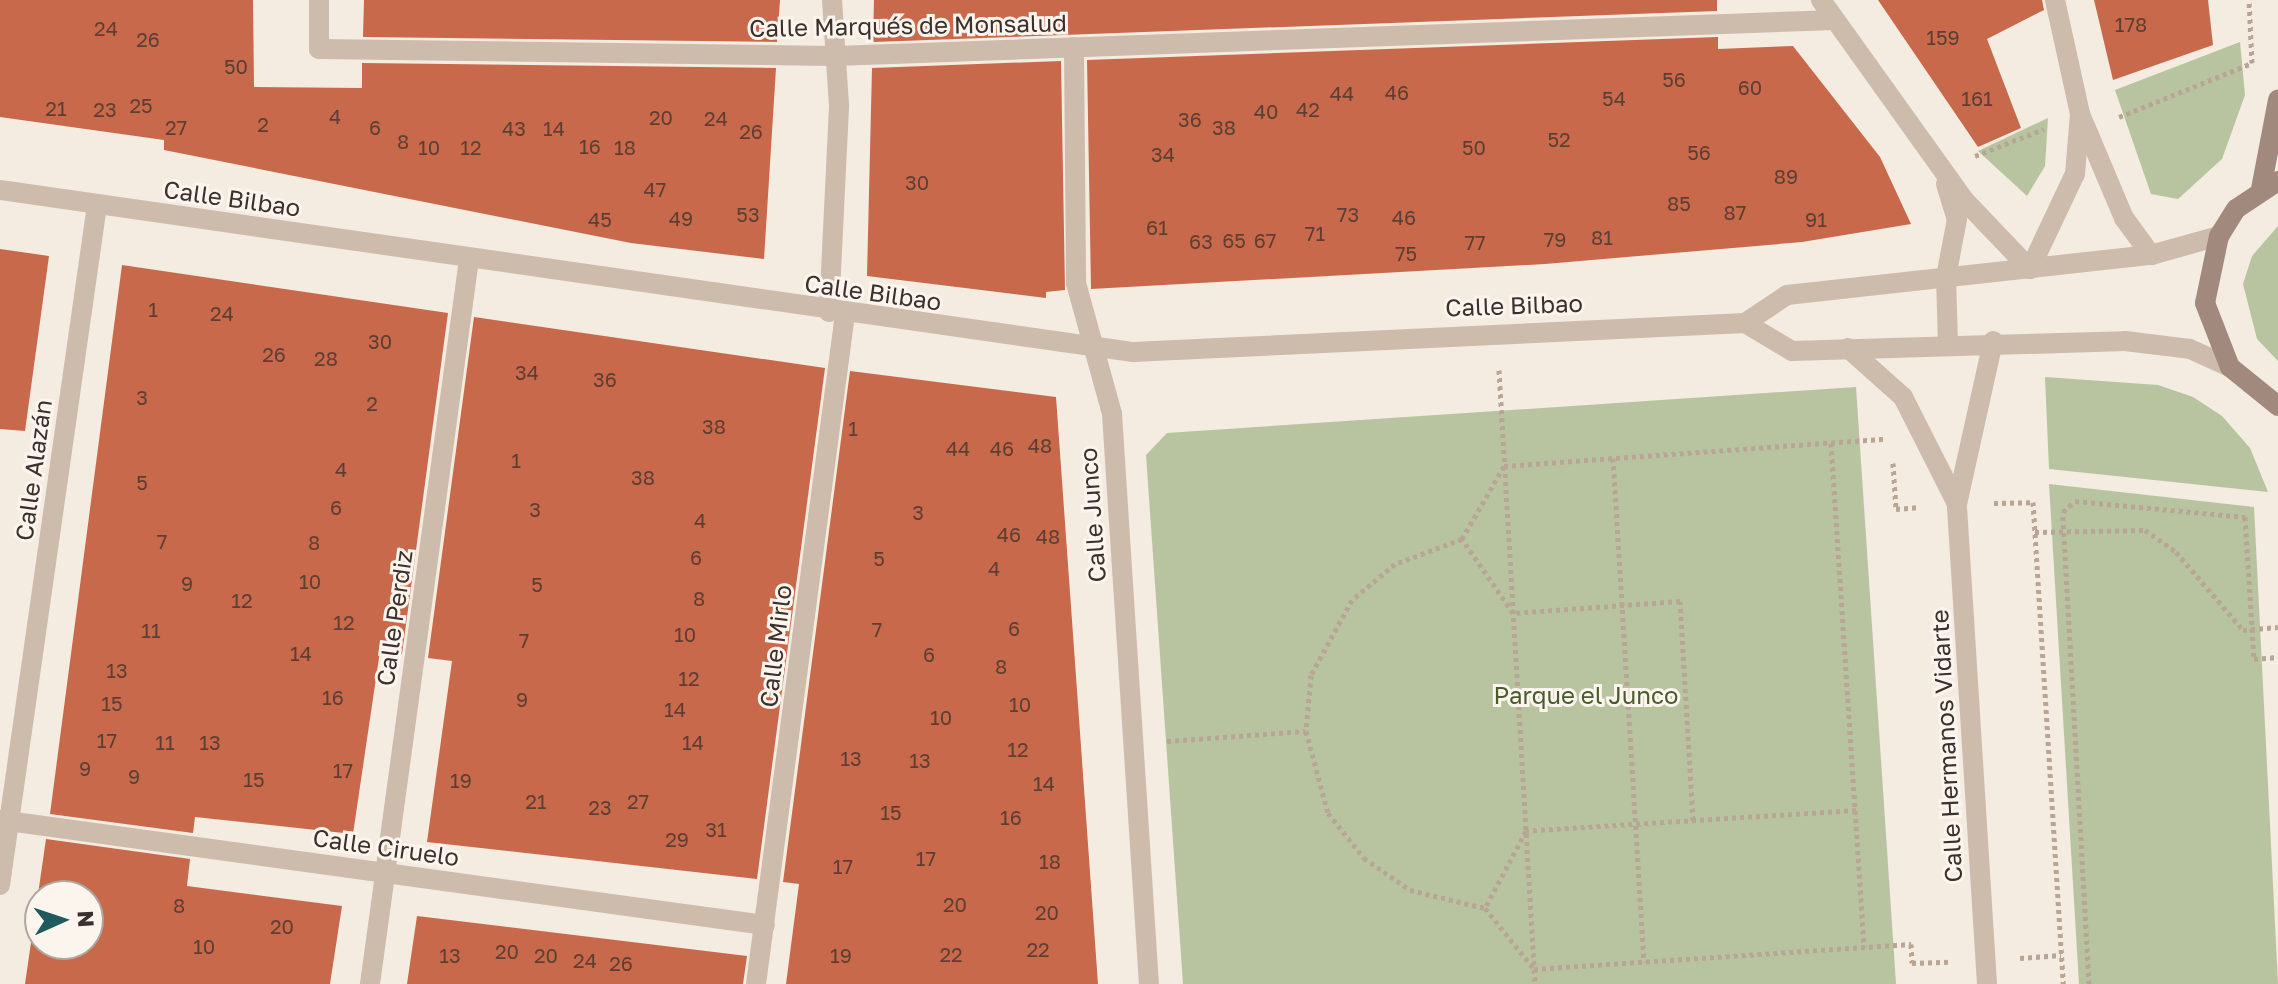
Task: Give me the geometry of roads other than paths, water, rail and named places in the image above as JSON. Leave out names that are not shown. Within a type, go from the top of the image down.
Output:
[{"type":"main road","points":[[2278,100],[2269,185],[2219,236],[2205,303],[2230,367],[2278,406]]},
{"type":"street","name":"Calle Marqués de Monsalud","points":[[319,0],[319,49],[835,56],[1834,20]]},
{"type":"street","name":"Calle Mirlo","points":[[756,984],[837,313],[832,0]]},
{"type":"street","points":[[1821,0],[1941,169],[2030,269]]},
{"type":"street","points":[[2055,0],[2080,114],[2124,218],[2151,255]]},
{"type":"street","name":"Calle Junco","points":[[1074,47],[1076,283],[1112,414],[1149,984]]},
{"type":"street","points":[[2030,269],[2075,174],[2080,114]]},
{"type":"street","points":[[1941,169],[1957,219],[1946,277],[1948,343]]},
{"type":"street","name":"Calle Bilbao","points":[[0,190],[1096,350],[1745,323]]},
{"type":"street","name":"Calle Alazán","points":[[0,885],[5,820],[97,205]]},
{"type":"street","points":[[2219,236],[2151,255],[1787,295],[1745,323],[1792,351],[1993,341],[2125,341],[2190,349],[2230,367]]},
{"type":"street","name":"Calle Perdiz","points":[[370,984],[469,259]]},
{"type":"street","name":"Calle Hermanos Vidarte","points":[[1987,984],[1957,504],[1993,341]]},
{"type":"street","name":"Calle Hermanos Vidarte","points":[[1848,348],[1903,397],[1957,504]]},
{"type":"street","name":"Calle Ciruelo","points":[[5,820],[765,925]]},
{"type":"park label","name":"Parque el Junco","points":[[1586,695]]}]
